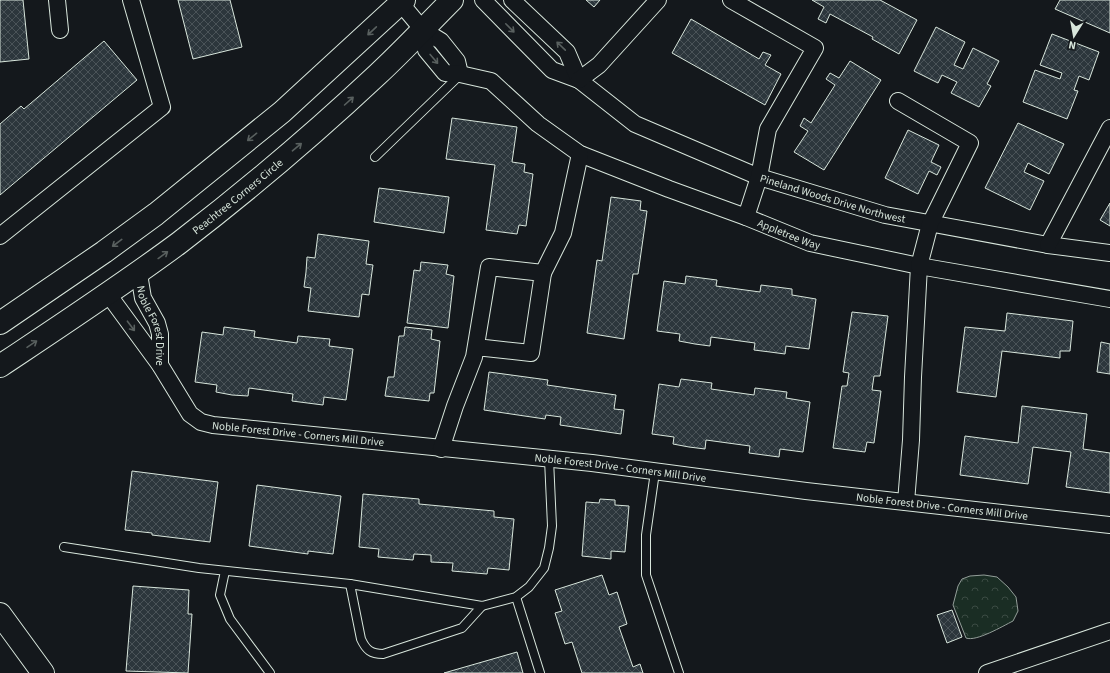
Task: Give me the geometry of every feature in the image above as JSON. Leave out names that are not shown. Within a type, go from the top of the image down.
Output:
[{"type":"street","points":[[57,0],[60,30]]},
{"type":"street","points":[[0,236],[162,107],[131,0]]},
{"type":"street","name":"Peachtree Corners Circle","points":[[0,366],[108,294],[179,243],[234,200],[308,138],[379,74],[452,0]]},
{"type":"street","name":"Pineland Woods Drive Northwest","points":[[483,0],[552,70],[579,80],[635,124],[759,177],[885,214],[930,224],[1048,245],[1110,253]]},
{"type":"street","name":"Pineland Woods Drive Northwest","points":[[512,0],[567,52],[579,80]]},
{"type":"street","points":[[579,80],[599,65],[658,0]]},
{"type":"street","points":[[731,0],[815,48],[768,129],[759,177],[746,217]]},
{"type":"street","points":[[0,323],[104,252],[156,214],[282,112],[401,1],[423,30]]},
{"type":"street","name":"Appletree Way","points":[[423,30],[426,50],[445,73],[460,74],[491,81],[538,124],[580,154],[669,189],[746,217],[810,243],[919,266],[1110,298]]},
{"type":"street","points":[[898,101],[970,143],[930,224],[919,266],[911,440],[906,502]]},
{"type":"street","points":[[1048,245],[1110,128]]},
{"type":"street","points":[[476,347],[531,353],[542,273],[563,233],[580,154]]},
{"type":"street","points":[[441,449],[454,406],[474,357],[489,267],[542,273]]},
{"type":"street","name":"Noble Forest Drive","points":[[141,270],[140,280],[143,298],[157,322],[160,334],[160,365]]},
{"type":"street","name":"Noble Forest Drive","points":[[108,294],[160,365]]},
{"type":"street","name":"Noble Forest Drive - Corners Mill Drive","points":[[160,365],[190,414],[201,422],[213,425],[548,460],[592,463],[806,491],[1110,525]]},
{"type":"street","points":[[1,616],[43,673]]},
{"type":"street","points":[[987,673],[1110,631]]},
{"type":"lane","points":[[375,157],[460,74]]},
{"type":"lane","points":[[64,547],[225,571],[350,584],[482,606],[516,597],[529,587],[544,568],[552,526],[548,460]]},
{"type":"lane","points":[[655,472],[646,535],[646,575],[679,673]]},
{"type":"lane","points":[[225,571],[220,595],[230,619],[270,673]]},
{"type":"lane","points":[[350,584],[364,647],[370,652],[377,654],[383,654],[462,628],[482,606]]},
{"type":"lane","points":[[516,597],[540,673]]},
{"type":"green space","points":[[984,575],[997,577],[1008,587],[1016,597],[1018,611],[1013,621],[990,633],[976,638],[966,638],[953,605],[958,586],[962,579],[970,576]]},
{"type":"building","points":[[0,0],[23,0],[29,59],[0,62]]},
{"type":"building","points":[[178,0],[230,0],[242,47],[193,59]]},
{"type":"building","points":[[586,0],[600,0],[594,7]]},
{"type":"building","points":[[812,0],[880,0],[917,20],[899,54],[872,39],[873,37],[830,14],[826,23],[818,19],[824,7]]},
{"type":"building","points":[[1060,0],[1110,0],[1110,33],[1055,9]]},
{"type":"building","points":[[691,19],[759,59],[763,52],[771,55],[765,65],[781,74],[765,105],[672,53]]},
{"type":"building","points":[[936,27],[965,42],[954,65],[963,69],[973,48],[999,61],[987,84],[991,86],[979,107],[951,93],[957,82],[942,75],[938,83],[914,71]]},
{"type":"building","points":[[1052,34],[1099,52],[1089,80],[1079,76],[1074,90],[1078,91],[1067,119],[1023,102],[1035,70],[1060,79],[1062,73],[1040,65]]},
{"type":"building","points":[[104,41],[137,80],[0,195],[0,124],[21,106],[24,109]]},
{"type":"building","points":[[850,61],[881,80],[824,170],[794,152],[808,131],[800,126],[804,118],[811,123],[835,85],[826,79],[830,73],[839,78]]},
{"type":"building","points":[[452,118],[517,127],[512,162],[525,164],[524,172],[533,174],[526,226],[519,225],[517,234],[486,230],[495,165],[446,159]]},
{"type":"building","points":[[1018,123],[1064,144],[1049,174],[1028,163],[1024,172],[1044,181],[1030,210],[985,188]]},
{"type":"building","points":[[908,130],[939,145],[931,162],[941,167],[937,175],[929,171],[918,194],[885,178]]},
{"type":"building","points":[[379,188],[449,197],[444,233],[374,222]]},
{"type":"building","points":[[611,197],[641,201],[640,210],[647,211],[638,274],[633,274],[624,339],[587,333],[597,260],[602,261]]},
{"type":"building","points":[[1110,203],[1110,226],[1100,220]]},
{"type":"building","points":[[318,234],[369,241],[366,264],[373,265],[369,295],[362,294],[359,317],[308,311],[311,288],[304,287],[307,257],[315,258]]},
{"type":"building","points":[[421,262],[448,265],[446,274],[454,276],[448,328],[407,323],[414,270],[420,271]]},
{"type":"building","points":[[686,276],[717,280],[716,286],[760,292],[761,285],[792,289],[792,295],[816,299],[809,349],[786,346],[785,354],[754,350],[755,343],[711,337],[710,346],[679,341],[680,334],[657,331],[664,281],[685,284]]},
{"type":"building","points":[[852,312],[888,316],[880,376],[874,376],[872,390],[881,391],[874,443],[867,442],[865,452],[833,448],[842,386],[847,386],[849,373],[843,372]]},
{"type":"building","points":[[1007,313],[1073,321],[1070,351],[1060,351],[1060,358],[1002,351],[996,397],[957,392],[965,327],[1005,331]]},
{"type":"building","points":[[224,327],[255,331],[254,337],[297,343],[298,336],[330,339],[329,346],[353,349],[346,400],[324,397],[323,405],[292,401],[293,394],[249,388],[248,396],[232,395],[216,392],[217,385],[195,382],[202,332],[223,335]]},
{"type":"building","points":[[405,327],[432,330],[431,339],[440,341],[434,393],[430,393],[429,401],[385,396],[388,377],[394,377],[399,336],[404,336]]},
{"type":"building","points":[[1101,342],[1110,344],[1110,374],[1097,372]]},
{"type":"building","points":[[489,372],[548,380],[547,385],[616,395],[614,409],[624,410],[621,434],[560,425],[561,417],[546,415],[545,419],[484,410]]},
{"type":"building","points":[[681,379],[712,383],[711,389],[754,395],[755,388],[787,392],[786,398],[810,402],[803,452],[780,449],[779,457],[749,453],[750,446],[706,440],[705,449],[673,444],[674,437],[652,434],[659,384],[679,387]]},
{"type":"building","points":[[1022,406],[1087,414],[1083,449],[1110,453],[1110,493],[1066,487],[1071,452],[1033,447],[1028,484],[960,475],[965,436],[1018,443]]},
{"type":"building","points":[[132,471],[218,482],[210,542],[125,530]]},
{"type":"building","points":[[257,485],[341,496],[333,554],[308,551],[308,554],[249,546]]},
{"type":"building","points":[[363,494],[419,499],[419,504],[494,511],[494,517],[514,519],[509,570],[488,568],[487,574],[452,571],[453,563],[431,562],[431,555],[414,554],[413,560],[378,557],[379,549],[359,547]]},
{"type":"building","points":[[600,499],[615,500],[615,505],[629,506],[625,552],[611,551],[611,559],[582,556],[586,502],[599,503]]},
{"type":"building","points":[[602,575],[609,595],[617,592],[627,624],[619,627],[633,667],[640,664],[643,673],[582,673],[572,642],[565,644],[555,613],[562,611],[555,590]]},
{"type":"building","points":[[133,586],[189,590],[188,614],[192,614],[188,673],[126,671]]},
{"type":"building","points":[[952,610],[962,637],[947,643],[937,615]]},
{"type":"building","points":[[517,652],[523,673],[444,673]]}]
